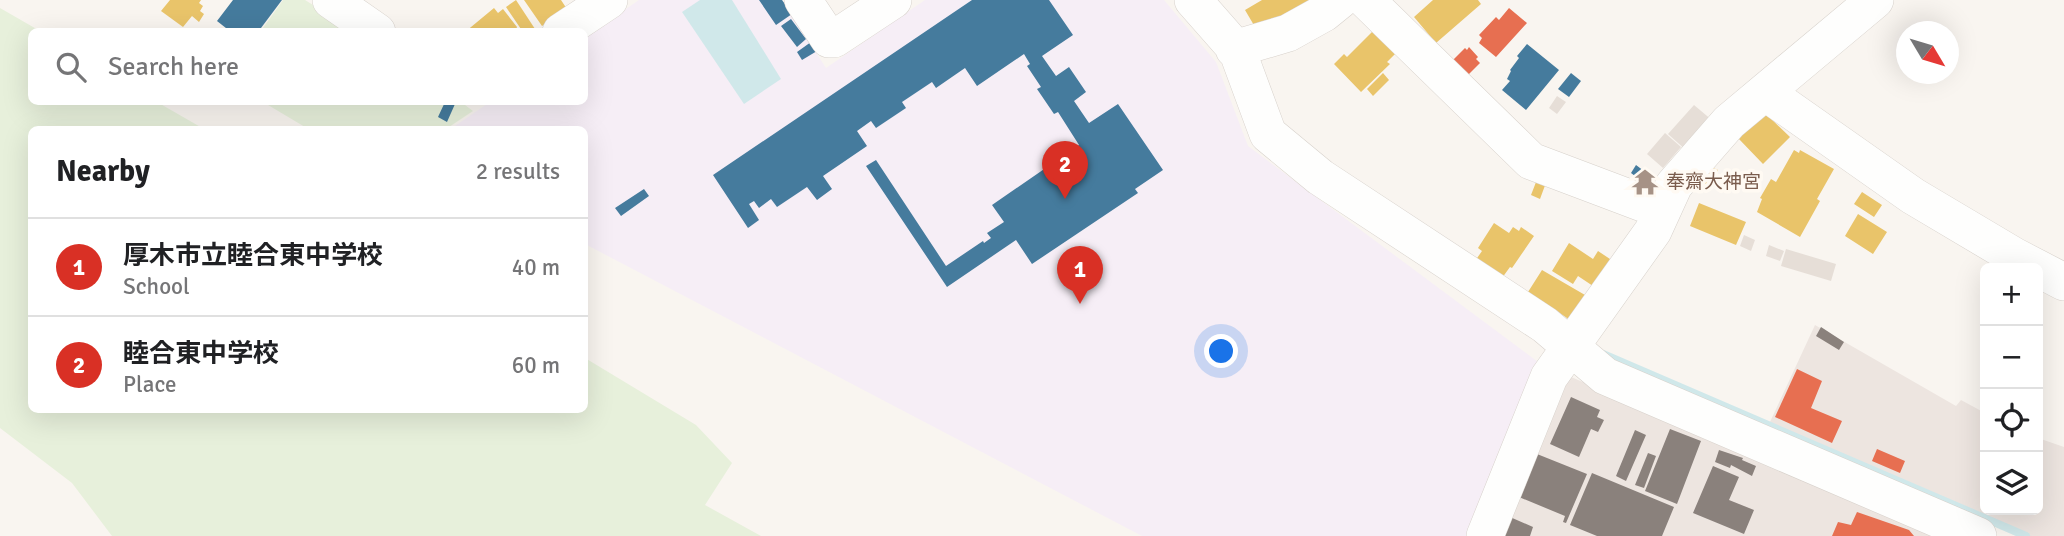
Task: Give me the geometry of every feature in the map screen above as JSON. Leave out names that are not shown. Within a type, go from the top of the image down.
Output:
[{"type":"street","points":[[331,0],[371,28]]},
{"type":"street","points":[[567,28],[609,0]]},
{"type":"street","points":[[803,0],[829,39],[834,39],[893,0]]},
{"type":"street","points":[[1193,0],[1234,49],[1268,134],[1320,177],[1533,317],[1605,376],[1978,536]]},
{"type":"street","points":[[1234,49],[1288,33],[1324,13],[1340,0]]},
{"type":"street","points":[[1366,0],[1531,161],[1661,210]]},
{"type":"street","points":[[1485,536],[1549,377],[1653,231],[1674,185],[1729,122],[1875,0]]},
{"type":"street","points":[[1765,92],[1913,195],[2014,256],[2064,282]]},
{"type":"shaded area","points":[[639,0],[782,0],[826,68],[925,0],[1164,0],[1216,62],[1248,146],[1542,365],[1472,536],[1142,536],[588,246],[588,126],[455,126],[486,105],[588,105],[588,35]]},
{"type":"shaded area","points":[[1815,325],[1956,406],[1961,400],[1980,410],[1980,515],[2043,515],[2043,440],[2064,447],[2064,536],[2020,536],[1770,422]]},
{"type":"shaded area","points":[[1569,376],[1934,536],[1497,536]]},
{"type":"green space","points":[[283,0],[305,0],[350,28],[263,28]]},
{"type":"green space","points":[[0,8],[35,28],[28,28],[28,105],[162,105],[199,126],[28,126],[28,413],[588,413],[588,360],[696,425],[732,463],[705,505],[761,536],[112,536],[72,483],[0,428]]},
{"type":"green space","points":[[268,105],[465,105],[473,111],[450,126],[303,126]]},
{"type":"water","points":[[700,0],[732,0],[781,79],[744,104],[682,12]]},
{"type":"building: Homes","points":[[170,0],[201,0],[199,3],[203,6],[200,11],[204,14],[199,22],[192,16],[183,27],[161,11]]},
{"type":"building: Homes","points":[[516,0],[534,28],[520,28],[506,7]]},
{"type":"building: Homes","points":[[524,0],[561,0],[567,9],[542,26]]},
{"type":"building: Homes","points":[[1262,0],[1314,0],[1306,8],[1255,27],[1245,10]]},
{"type":"building: Homes","points":[[1433,0],[1478,0],[1481,4],[1436,43],[1414,17]]},
{"type":"building: Homes","points":[[494,8],[498,13],[503,9],[517,27],[517,28],[470,28]]},
{"type":"building: Homes","points":[[1374,30],[1396,53],[1387,62],[1390,64],[1361,92],[1334,64],[1344,54],[1347,57]]},
{"type":"building: Homes","points":[[1383,73],[1389,80],[1373,96],[1367,89]]},
{"type":"building: Homes","points":[[1764,112],[1790,137],[1763,164],[1738,138]]},
{"type":"building: Homes","points":[[1794,150],[1799,153],[1800,150],[1834,169],[1800,237],[1757,212],[1762,199],[1760,198],[1771,179],[1776,182]]},
{"type":"building: Homes","points":[[1707,165],[1718,170],[1711,186],[1700,181]]},
{"type":"building: Homes","points":[[1538,177],[1547,180],[1540,199],[1531,195]]},
{"type":"building: Homes","points":[[1862,192],[1882,205],[1874,217],[1854,204]]},
{"type":"building: Homes","points":[[1699,203],[1746,222],[1736,245],[1690,226]]},
{"type":"building: Homes","points":[[1858,214],[1887,232],[1873,254],[1845,236]]},
{"type":"building: Homes","points":[[1494,223],[1509,233],[1513,227],[1519,231],[1521,227],[1534,236],[1502,278],[1475,261],[1482,251],[1478,248]]},
{"type":"building: Homes","points":[[1569,243],[1593,259],[1598,251],[1613,261],[1596,288],[1578,276],[1573,284],[1552,271]]},
{"type":"building: Homes","points":[[1542,270],[1585,295],[1570,320],[1528,292]]},
{"type":"building: Shops","points":[[1509,8],[1527,23],[1496,57],[1479,43],[1482,38],[1479,35],[1496,17],[1499,20]]},
{"type":"building: Shops","points":[[1469,47],[1480,63],[1464,79],[1449,64]]},
{"type":"building: Shops","points":[[1797,369],[1822,381],[1811,408],[1842,421],[1832,443],[1775,417]]},
{"type":"building: Shops","points":[[1877,449],[1905,461],[1900,473],[1872,461]]},
{"type":"building: Shops","points":[[1857,512],[1909,530],[1914,536],[1832,536],[1838,522],[1851,525]]},
{"type":"building: Public","points":[[233,0],[282,0],[261,28],[226,28],[217,21]]},
{"type":"building: Public","points":[[759,0],[782,0],[792,14],[776,25]]},
{"type":"building: Public","points":[[972,0],[1049,0],[1073,35],[1042,56],[1056,76],[1069,67],[1086,92],[1074,101],[1089,123],[1118,104],[1163,170],[1135,189],[1138,193],[1032,264],[1016,240],[947,287],[866,166],[876,160],[946,266],[983,241],[984,243],[991,238],[987,233],[1004,222],[992,205],[1079,145],[1058,112],[1054,114],[1037,89],[1041,87],[1027,66],[1030,64],[1024,54],[977,86],[965,68],[936,88],[932,82],[902,102],[906,108],[876,128],[871,121],[857,131],[867,146],[823,176],[832,189],[817,200],[807,187],[777,207],[771,199],[759,208],[754,201],[749,204],[759,220],[748,228],[713,175]]},
{"type":"building: Public","points":[[791,19],[806,39],[797,47],[781,26]]},
{"type":"building: Public","points":[[811,42],[817,51],[802,60],[797,52]]},
{"type":"building: Public","points":[[1527,44],[1559,70],[1526,110],[1502,90],[1510,81],[1507,79],[1519,58],[1517,56]]},
{"type":"building: Public","points":[[1571,73],[1581,81],[1569,97],[1558,89]]},
{"type":"building: Public","points":[[444,105],[455,105],[447,122],[438,117]]},
{"type":"building: Public","points":[[1636,165],[1648,174],[1643,182],[1631,173]]},
{"type":"building: Public","points":[[644,189],[649,196],[621,216],[615,208]]},
{"type":"building: Industry","points":[[1821,327],[1844,342],[1839,350],[1816,336]]},
{"type":"building: Industry","points":[[1571,397],[1600,410],[1597,417],[1604,420],[1598,432],[1591,429],[1579,457],[1550,444]]},
{"type":"building: Industry","points":[[1670,429],[1701,441],[1677,504],[1645,491]]},
{"type":"building: Industry","points":[[1635,430],[1646,435],[1626,481],[1616,476]]},
{"type":"building: Industry","points":[[1719,450],[1743,458],[1742,460],[1756,466],[1752,476],[1731,465],[1730,468],[1715,462]]},
{"type":"building: Industry","points":[[1648,453],[1656,456],[1644,488],[1635,485]]},
{"type":"building: Industry","points":[[1537,454],[1587,474],[1566,523],[1563,522],[1565,516],[1519,497]]},
{"type":"building: Industry","points":[[1713,466],[1739,477],[1729,500],[1754,510],[1744,534],[1693,513]]},
{"type":"building: Industry","points":[[1592,473],[1674,507],[1662,536],[1597,536],[1570,525]]},
{"type":"building: Industry","points":[[1510,517],[1533,527],[1530,536],[1502,536]]},
{"type":"building: Other","points":[[1557,96],[1566,102],[1557,114],[1549,108]]},
{"type":"building: Other","points":[[1694,105],[1713,121],[1687,151],[1668,134]]},
{"type":"building: Other","points":[[1665,133],[1681,147],[1663,168],[1647,154]]},
{"type":"building: Other","points":[[1744,235],[1755,240],[1751,251],[1740,246]]},
{"type":"building: Other","points":[[1769,245],[1784,251],[1780,261],[1766,256]]},
{"type":"building: Other","points":[[1786,249],[1836,264],[1831,281],[1781,266]]},
{"type":"waterway","points":[[1603,354],[2026,536]]},
{"type":"place","name":"奉齋大神宮","points":[[1645,182]]},
{"type":"place","name":"睦合東中学校","points":[[1065,199]]},
{"type":"place","name":"厚木市立睦合東中学校","points":[[1080,304]]}]
